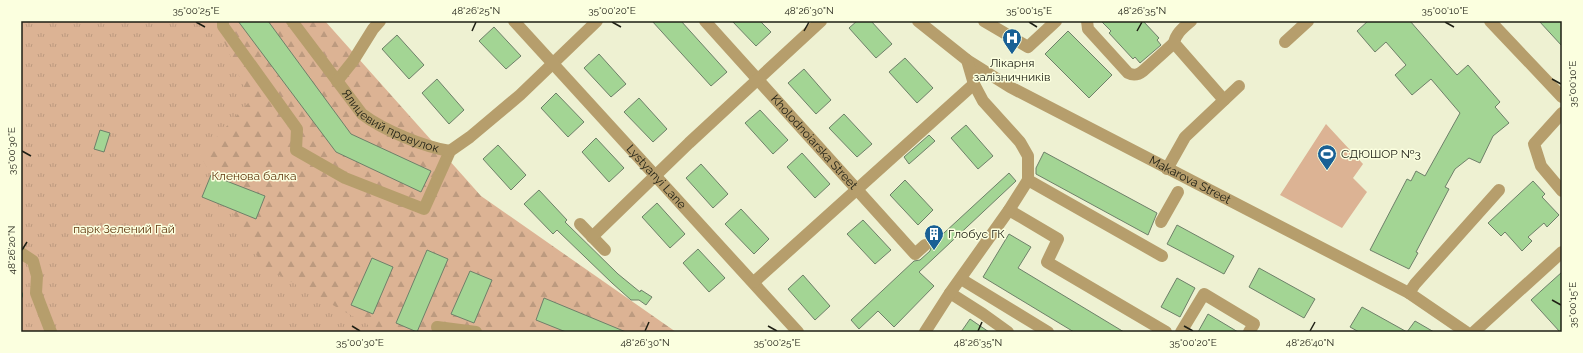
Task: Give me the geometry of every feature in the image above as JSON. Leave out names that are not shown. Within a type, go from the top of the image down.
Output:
[{"type":"street","points":[[223,21],[222,26],[297,129],[296,150],[345,178],[424,209],[450,151],[487,122],[553,64],[598,21]]},
{"type":"street","name":"Ялицевий провулок","points":[[292,21],[362,114],[370,121],[436,149],[450,151]]},
{"type":"street","points":[[337,81],[353,61],[373,29],[380,21]]},
{"type":"street","name":"Lystyanyi Lane","points":[[514,21],[754,282],[798,332]]},
{"type":"street","name":"Kholodnoiarska Street","points":[[705,21],[915,254],[925,245]]},
{"type":"street","points":[[592,237],[821,21]]},
{"type":"street","name":"Makarova Street","points":[[918,21],[967,60],[1010,88],[1408,293],[1466,332]]},
{"type":"street","points":[[984,21],[1028,47],[1056,21]]},
{"type":"street","points":[[1087,21],[1088,29],[1128,73],[1132,75],[1143,71],[1174,43],[1175,37],[1190,21]]},
{"type":"street","points":[[1285,42],[1308,21]]},
{"type":"street","points":[[1490,21],[1562,97]]},
{"type":"street","points":[[1174,43],[1224,100]]},
{"type":"street","points":[[925,332],[950,293],[1010,210],[1028,180],[1028,156],[1024,148],[983,101],[974,84],[967,60]]},
{"type":"street","points":[[754,282],[974,84]]},
{"type":"street","points":[[1167,169],[1186,137],[1239,86]]},
{"type":"street","points":[[1562,113],[1534,144],[1541,166],[1562,191]]},
{"type":"street","points":[[1028,180],[1162,256]]},
{"type":"street","points":[[1408,293],[1414,284],[1499,190]]},
{"type":"street","points":[[1161,222],[1178,192]]},
{"type":"street","points":[[1010,210],[1058,239],[1047,262],[1166,332]]},
{"type":"street","points":[[580,224],[605,250]]},
{"type":"street","points":[[1474,332],[1562,252]]},
{"type":"street","points":[[23,254],[33,261],[37,276],[36,293],[51,332]]},
{"type":"street","points":[[961,278],[1048,332]]},
{"type":"street","points":[[950,293],[1008,332]]},
{"type":"street","points":[[1181,332],[1204,294],[1254,324],[1249,332]]},
{"type":"street","points":[[437,326],[476,332]]},
{"type":"green space","name":"Кленова балка","points":[[21,21],[325,21],[481,196],[676,332],[21,332]]},
{"type":"green space","name":"парк Зелений Гай","points":[[21,21],[215,21],[250,101],[200,155],[263,266],[381,332],[21,332]]},
{"type":"green space","name":"СДЮШОР №3","points":[[1326,124],[1363,164],[1353,178],[1367,192],[1342,228],[1280,195]]},
{"type":"building","points":[[238,21],[268,21],[351,134],[431,171],[421,192],[336,152]]},
{"type":"building","points":[[652,21],[681,21],[727,72],[711,86]]},
{"type":"building","points":[[732,21],[760,21],[771,32],[756,46]]},
{"type":"building","points":[[857,21],[871,21],[892,44],[876,58],[849,28]]},
{"type":"building","points":[[1101,21],[1143,21],[1159,38],[1157,40],[1161,45],[1140,63],[1135,57],[1133,59],[1109,33],[1111,31]]},
{"type":"building","points":[[1368,21],[1410,21],[1457,75],[1468,65],[1500,102],[1495,107],[1509,123],[1493,136],[1480,163],[1469,158],[1455,169],[1445,187],[1449,189],[1416,252],[1418,253],[1409,269],[1370,250],[1407,179],[1411,181],[1416,171],[1425,176],[1460,113],[1431,79],[1412,95],[1395,75],[1406,65],[1386,42],[1375,52],[1357,31]]},
{"type":"building","points":[[1539,21],[1562,21],[1562,46]]},
{"type":"building","points":[[494,27],[521,56],[506,69],[479,41]]},
{"type":"building","points":[[1068,31],[1112,75],[1089,98],[1045,54]]},
{"type":"building","points":[[397,35],[424,65],[409,79],[382,49]]},
{"type":"building","points":[[599,54],[626,84],[611,97],[584,68]]},
{"type":"building","points":[[905,58],[933,88],[917,103],[889,72]]},
{"type":"building","points":[[804,69],[831,100],[816,114],[788,83]]},
{"type":"building","points":[[437,79],[464,110],[449,124],[422,93]]},
{"type":"building","points":[[556,93],[584,122],[568,137],[541,108]]},
{"type":"building","points":[[639,98],[667,129],[653,142],[624,112]]},
{"type":"building","points":[[760,110],[788,140],[773,154],[745,123]]},
{"type":"building","points":[[844,114],[872,144],[857,157],[829,128]]},
{"type":"building","points":[[966,125],[993,156],[978,169],[951,138]]},
{"type":"building","points":[[100,130],[110,133],[104,152],[94,149]]},
{"type":"building","points":[[929,135],[935,141],[909,164],[904,157]]},
{"type":"building","points":[[596,138],[624,168],[609,182],[582,152]]},
{"type":"building","points":[[498,145],[526,175],[511,190],[483,159]]},
{"type":"building","points":[[1044,152],[1157,213],[1148,235],[1036,174],[1036,168]]},
{"type":"building","points":[[802,153],[830,184],[815,198],[787,167]]},
{"type":"building","points":[[701,164],[728,194],[713,208],[686,178]]},
{"type":"building","name":"Глобус ГК","points":[[1009,173],[1016,181],[919,272],[934,286],[894,327],[878,311],[859,329],[851,320],[914,261],[920,260],[930,251],[932,244]]},
{"type":"building","points":[[211,175],[265,196],[256,219],[202,197]]},
{"type":"building","points":[[905,180],[933,210],[918,225],[890,195]]},
{"type":"building","points":[[1533,181],[1545,194],[1542,197],[1559,215],[1547,227],[1544,223],[1528,237],[1532,241],[1522,251],[1505,232],[1501,236],[1488,223]]},
{"type":"building","points":[[539,190],[567,220],[565,222],[618,274],[640,292],[641,290],[652,297],[646,305],[639,300],[631,300],[557,230],[553,234],[524,204]]},
{"type":"building","points":[[657,203],[685,234],[670,248],[642,217]]},
{"type":"building","points":[[741,209],[769,239],[754,254],[725,224]]},
{"type":"building","points":[[863,220],[891,250],[875,264],[847,234]]},
{"type":"building","points":[[1177,225],[1234,256],[1224,274],[1167,244]]},
{"type":"building","points":[[1009,234],[1031,247],[1018,268],[1124,332],[1074,332],[983,277]]},
{"type":"building","points":[[698,249],[725,278],[709,292],[683,263]]},
{"type":"building","points":[[427,250],[448,259],[417,332],[396,323]]},
{"type":"building","points":[[372,258],[393,267],[373,314],[351,305]]},
{"type":"building","points":[[1259,268],[1315,299],[1304,318],[1249,287]]},
{"type":"building","points":[[470,271],[492,280],[474,323],[451,314]]},
{"type":"building","points":[[1562,272],[1562,332],[1560,332],[1531,300]]},
{"type":"building","points":[[803,275],[830,306],[815,320],[788,289]]},
{"type":"building","points":[[1177,278],[1195,288],[1180,317],[1161,307]]},
{"type":"building","points":[[544,298],[626,332],[566,332],[536,320]]},
{"type":"building","points":[[1362,307],[1407,332],[1359,332],[1350,327]]},
{"type":"building","points":[[1208,314],[1238,332],[1198,332]]},
{"type":"building","points":[[970,319],[989,332],[961,332]]},
{"type":"building","points":[[1415,321],[1434,332],[1407,332]]},
{"type":"place","name":"Лікарня залізничників","points":[[1012,55]]},
{"type":"place","name":"СДЮШОР №3","points":[[1327,171]]},
{"type":"place","name":"Глобус ГК","points":[[934,251]]}]
